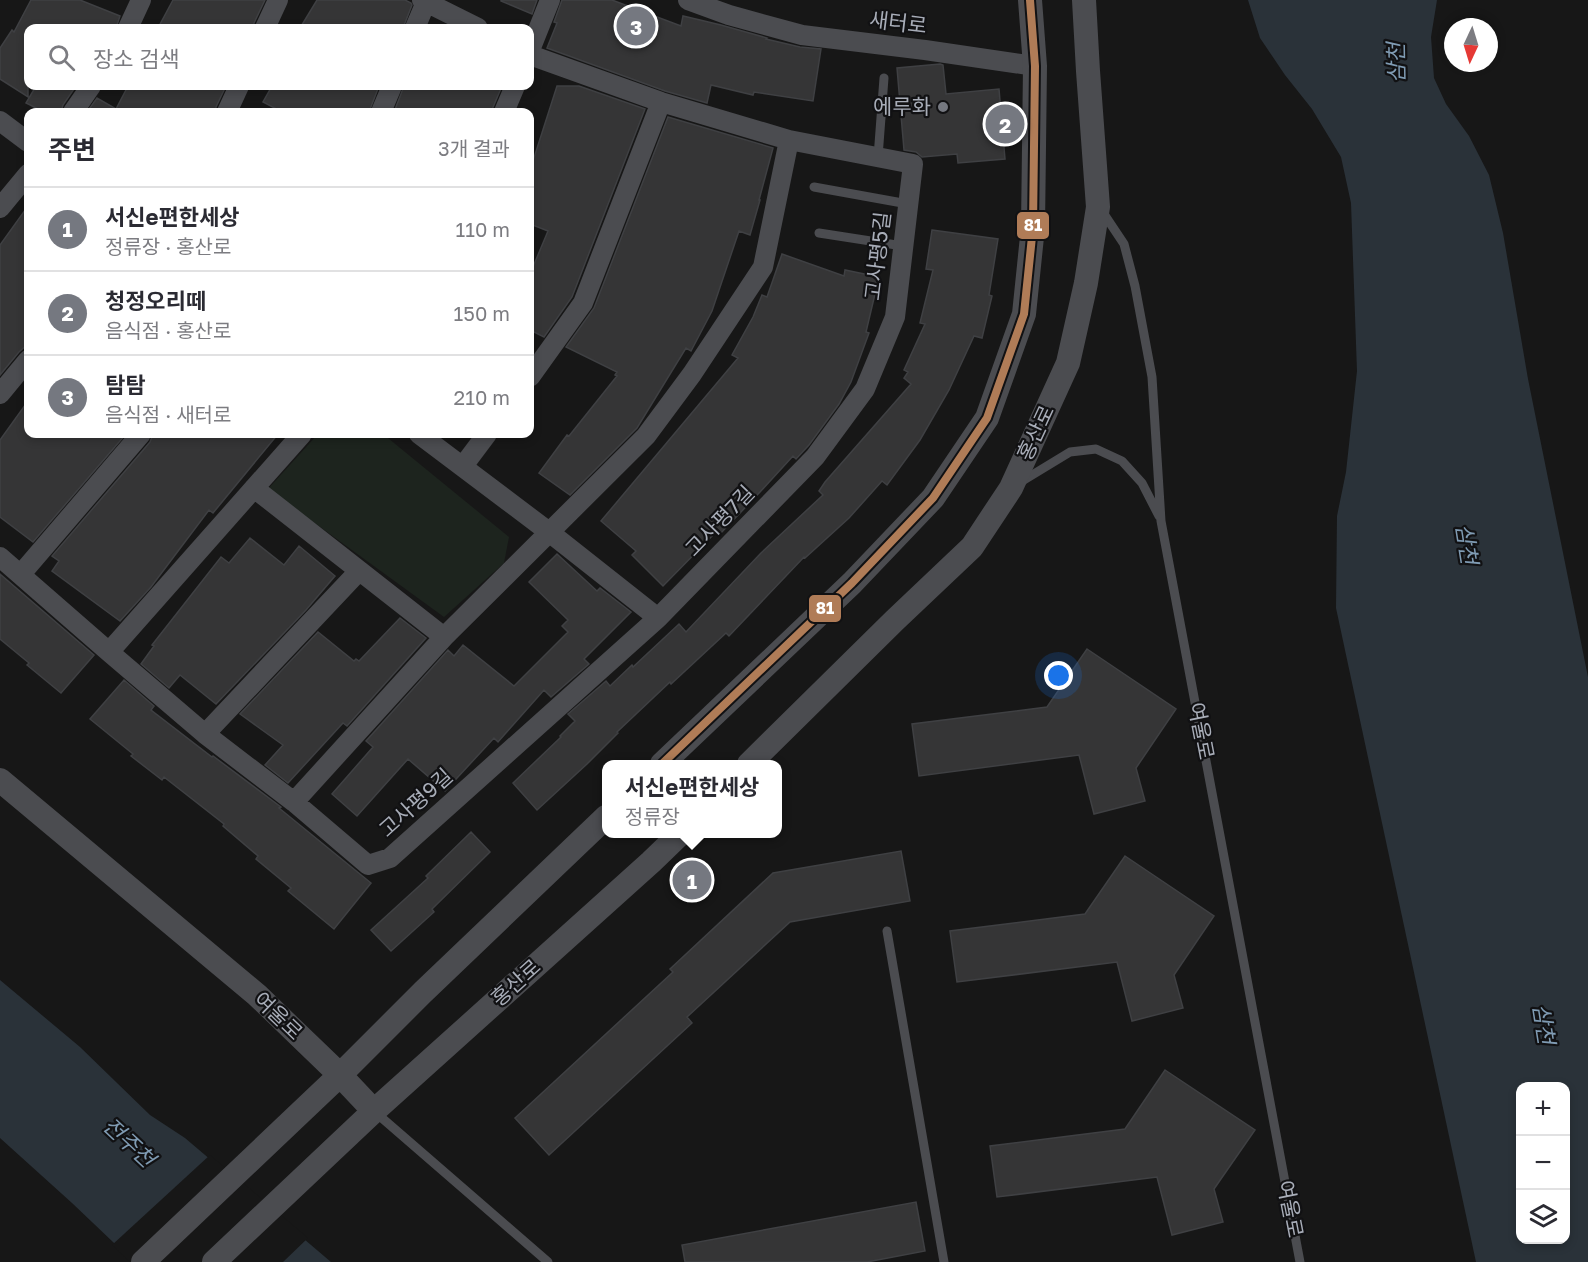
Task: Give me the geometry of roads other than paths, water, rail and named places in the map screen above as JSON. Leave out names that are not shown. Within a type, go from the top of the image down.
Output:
[{"type":"street","points":[[130,24],[141,0]]},
{"type":"street","points":[[267,24],[278,0]]},
{"type":"street","points":[[534,40],[550,0]]},
{"type":"street","name":"새터로","points":[[688,0],[729,15],[802,35],[1035,66]]},
{"type":"street","points":[[667,760],[852,583],[933,498],[987,418],[1024,314],[1033,227],[1035,66],[1030,0]]},
{"type":"street","name":"홍산로","points":[[754,760],[972,547],[1011,489],[1068,363],[1086,283],[1098,207],[1084,0]]},
{"type":"street","points":[[416,24],[424,1],[470,24]]},
{"type":"street","name":"고사평5길","points":[[534,56],[661,102],[789,140],[913,164],[896,317],[865,388],[815,457]]},
{"type":"street","points":[[76,108],[88,90]]},
{"type":"street","points":[[229,108],[237,90]]},
{"type":"street","points":[[383,108],[390,90]]},
{"type":"street","points":[[506,108],[513,90]]},
{"type":"street","points":[[534,370],[583,303],[661,102]]},
{"type":"street","points":[[0,121],[24,139]]},
{"type":"street","points":[[294,802],[444,637],[646,436],[692,374],[763,267],[789,140]]},
{"type":"street","points":[[0,208],[24,179]]},
{"type":"street","points":[[0,394],[24,365]]},
{"type":"street","points":[[21,574],[138,438]]},
{"type":"street","points":[[108,652],[298,438]]},
{"type":"street","points":[[424,438],[658,618]]},
{"type":"street","points":[[463,466],[485,438]]},
{"type":"street","name":"고사평7길","points":[[537,727],[658,618],[815,457]]},
{"type":"street","points":[[254,488],[444,637]]},
{"type":"street","name":"고사평9길","points":[[0,557],[205,734],[294,802],[369,865],[390,858],[537,727]]},
{"type":"street","points":[[205,734],[359,571]]},
{"type":"street","name":"여울로","points":[[0,780],[258,995],[374,1111]]},
{"type":"street","points":[[143,1262],[340,1076],[423,992],[602,821]]},
{"type":"street","name":"홍산로","points":[[214,1262],[351,1132],[676,838]]},
{"type":"lane","points":[[878,157],[884,78]]},
{"type":"lane","points":[[814,187],[908,204]]},
{"type":"lane","name":"여울로","points":[[1098,207],[1124,244],[1135,286],[1152,376],[1161,521],[1300,1262]]},
{"type":"lane","points":[[819,233],[903,246]]},
{"type":"lane","points":[[1011,489],[1070,452],[1096,449],[1122,461],[1142,483],[1161,521]]},
{"type":"lane","points":[[887,931],[944,1262]]},
{"type":"lane","name":"여울로","points":[[374,1111],[548,1262]]},
{"type":"water","name":"삼천","points":[[1248,0],[1437,0],[1431,37],[1434,78],[1446,104],[1469,136],[1489,175],[1503,233],[1528,379],[1588,677],[1588,1262],[1476,1262],[1336,608],[1337,516],[1346,472],[1357,371],[1351,203],[1341,157],[1312,109],[1260,38]]},
{"type":"water","name":"전주천","points":[[0,980],[80,1047],[150,1115],[185,1138],[331,1262],[134,1262],[0,1138]]},
{"type":"place","name":"탐탐","points":[[636,26]]},
{"type":"place","name":"에루화","points":[[943,107]]},
{"type":"place","name":"청정오리떼","points":[[1005,124]]},
{"type":"place","name":"서신e편한세상","points":[[692,880]]}]
